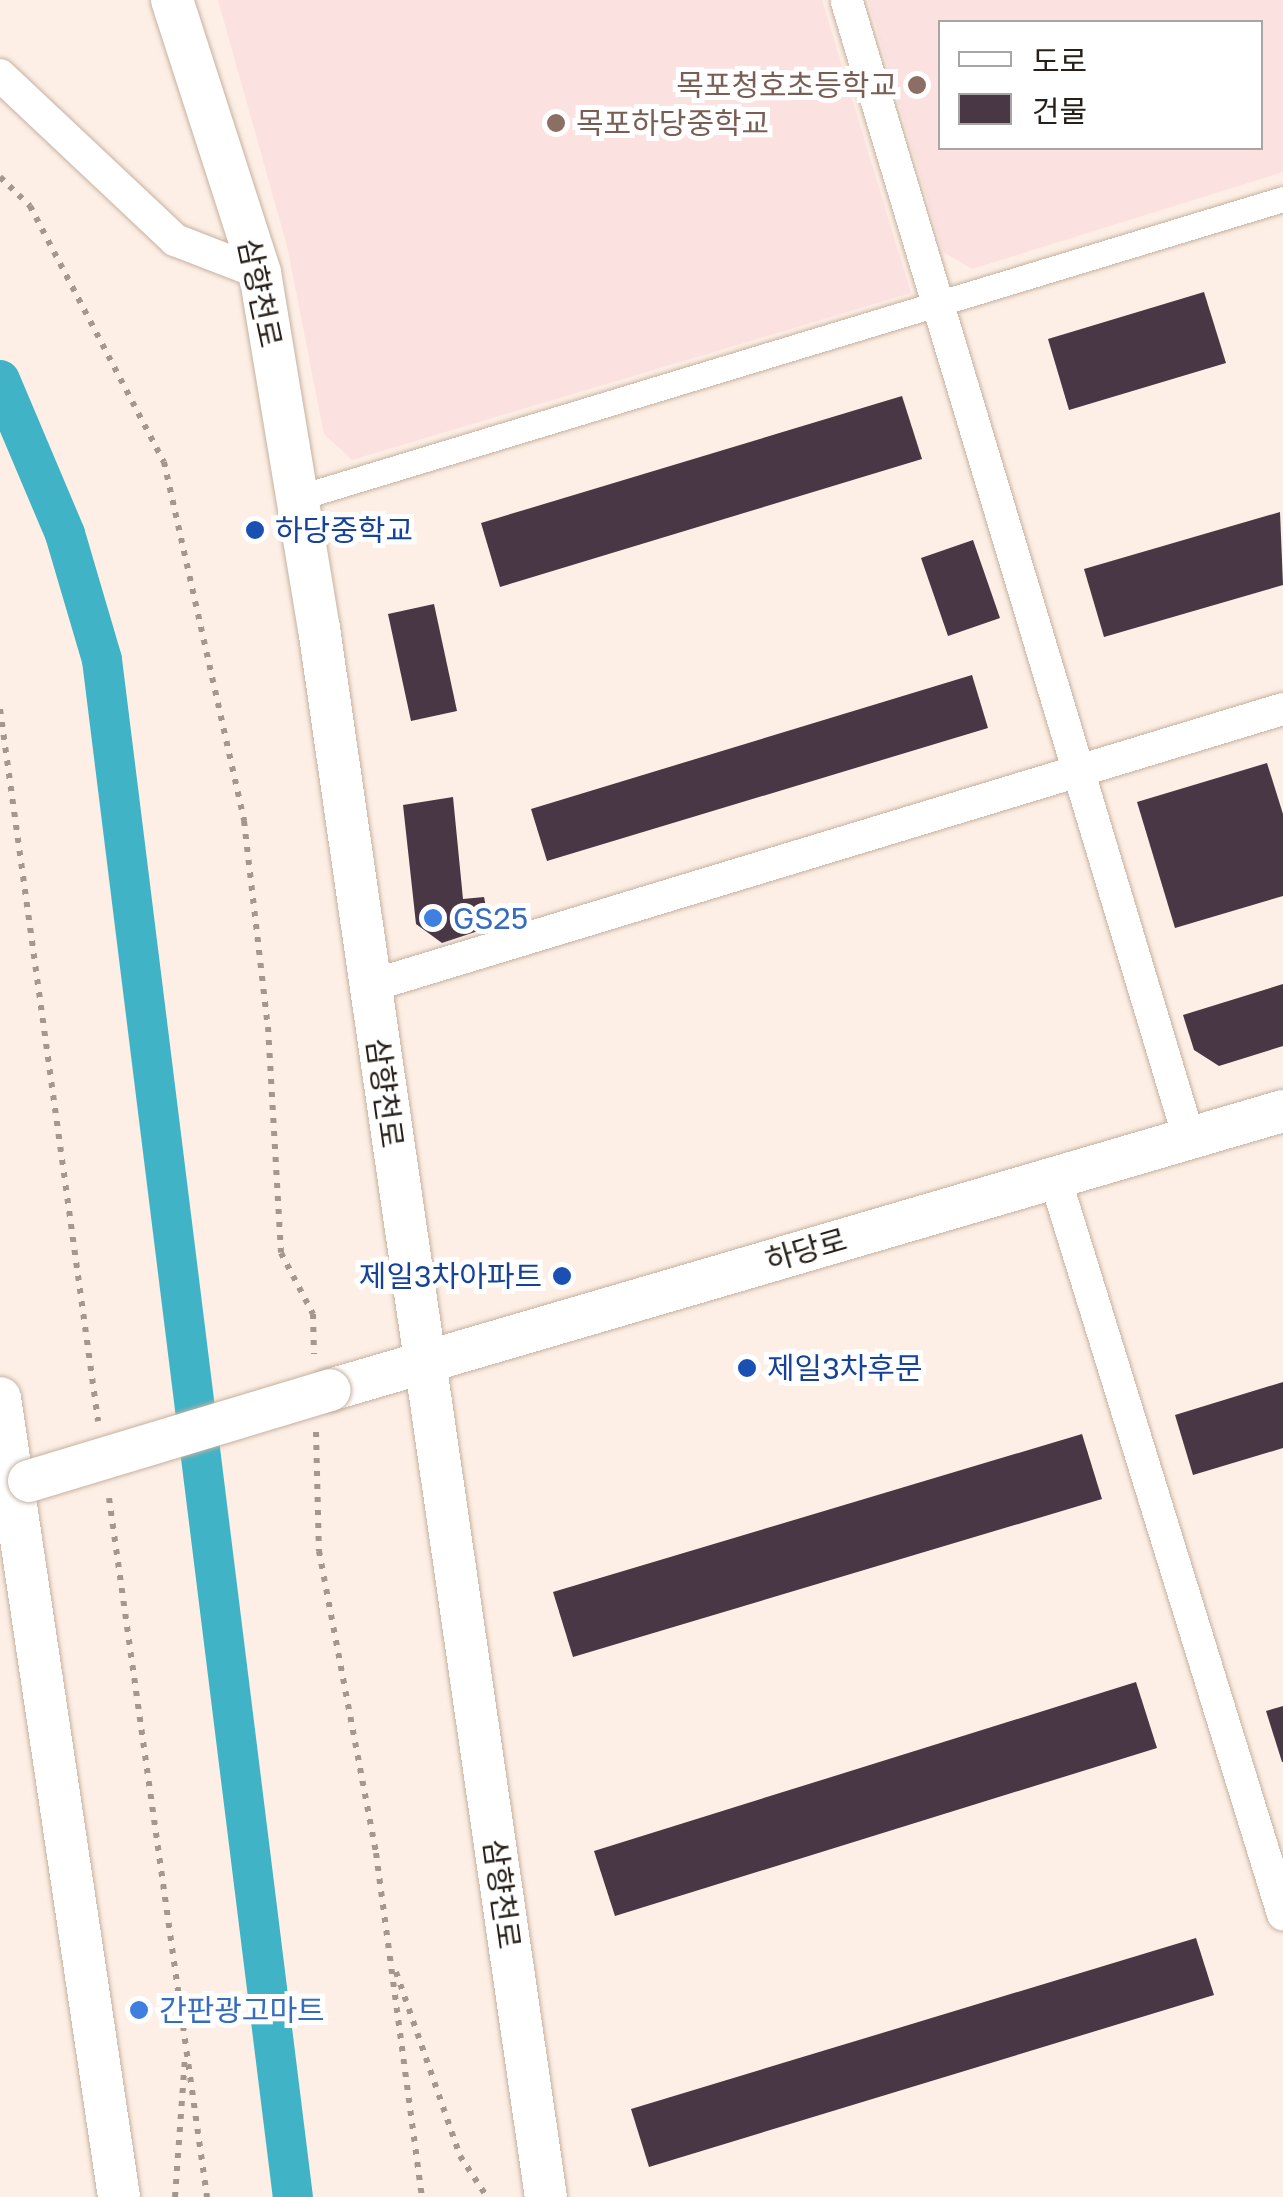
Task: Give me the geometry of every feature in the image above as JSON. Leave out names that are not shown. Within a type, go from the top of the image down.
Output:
[{"type":"street","name":"삼향천로","points":[[172,0],[260,273],[370,986],[546,2197]]},
{"type":"street","points":[[846,1],[1189,1138]]},
{"type":"street","points":[[0,75],[175,240],[260,273]]},
{"type":"street","points":[[297,498],[1283,199]]},
{"type":"street","points":[[370,986],[1283,709]]},
{"type":"street","name":"하당로","points":[[13,1485],[1283,1111]]},
{"type":"street","points":[[1055,1178],[1283,1914]]},
{"type":"street","points":[[0,1398],[119,2197]]},
{"type":"path","points":[[0,177],[30,206],[164,462],[244,822],[268,1027],[280,1254],[312,1314],[320,1392],[319,1551],[390,1957],[422,2197]]},
{"type":"path","points":[[390,1957],[460,2156],[487,2197]]},
{"type":"path","points":[[175,2197],[186,2042]]},
{"type":"shaded area","name":"목포하당중학교","points":[[218,0],[822,0],[911,293],[352,460],[324,434],[287,246]]},
{"type":"shaded area","name":"목포청호초등학교","points":[[868,0],[1283,0],[1283,172],[972,269],[943,252]]},
{"type":"building","points":[[1204,292],[1226,363],[1069,410],[1048,339]]},
{"type":"building","points":[[902,396],[922,459],[500,587],[481,523]]},
{"type":"building","points":[[1280,512],[1283,585],[1104,637],[1084,569]]},
{"type":"building","points":[[973,540],[1000,618],[948,636],[921,558]]},
{"type":"building","points":[[434,604],[457,711],[411,721],[388,614]]},
{"type":"building","points":[[972,675],[988,728],[547,861],[531,809]]},
{"type":"building","points":[[1267,763],[1283,814],[1283,896],[1175,928],[1137,802]]},
{"type":"building","points":[[453,797],[463,899],[484,897],[490,927],[442,943],[416,924],[403,805]]},
{"type":"building","points":[[1283,984],[1283,1046],[1219,1066],[1194,1050],[1183,1015]]},
{"type":"building","points":[[1283,1382],[1283,1448],[1193,1475],[1175,1415]]},
{"type":"building","points":[[1082,1434],[1102,1499],[573,1657],[553,1592]]},
{"type":"building","points":[[1136,1682],[1157,1748],[615,1916],[594,1851]]},
{"type":"building","points":[[1283,1706],[1283,1762],[1282,1762],[1266,1711]]},
{"type":"building","points":[[1196,1938],[1214,1995],[649,2167],[631,2109]]},
{"type":"waterway","points":[[0,380],[65,534],[102,660],[293,2197]]},
{"type":"place","name":"목포청호초등학교","points":[[917,85]]},
{"type":"place","name":"목포하당중학교","points":[[556,123]]},
{"type":"place","name":"하당중학교","points":[[255,530]]},
{"type":"place","name":"GS25","points":[[433,918]]},
{"type":"place","name":"제일3차아파트","points":[[562,1276]]},
{"type":"place","name":"제일3차후문","points":[[747,1368]]},
{"type":"place","name":"간판광고마트","points":[[139,2010]]}]
